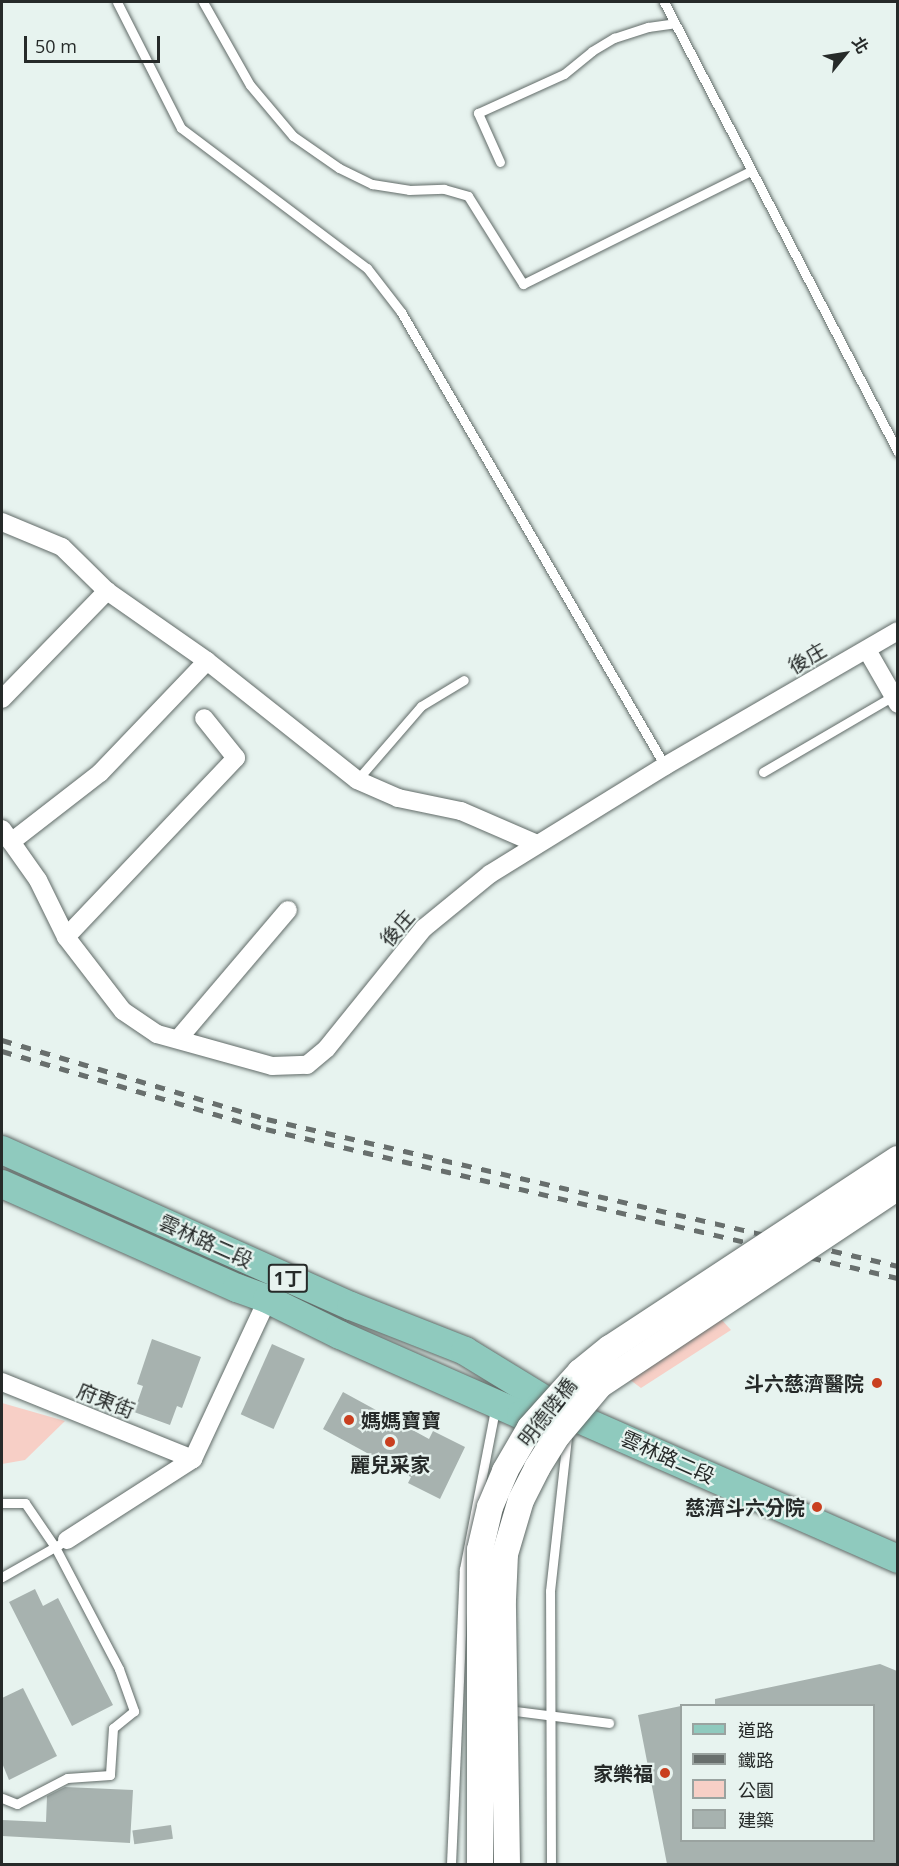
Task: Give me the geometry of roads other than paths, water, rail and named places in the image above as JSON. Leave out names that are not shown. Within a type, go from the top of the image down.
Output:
[{"type":"main road","name":"雲林路二段","points":[[2,1150],[351,1306],[465,1351],[570,1414],[897,1559]]},
{"type":"main road","name":"明德陸橋","points":[[480,1864],[480,1550],[490,1507],[505,1471],[530,1428],[580,1372],[610,1348],[897,1159]]},
{"type":"main road","name":"雲林路二段","points":[[2,1184],[237,1288],[267,1299],[340,1335],[521,1415],[570,1414]]},
{"type":"main road","name":"明德陸橋","points":[[507,1864],[503,1600],[505,1554],[521,1500],[537,1468],[558,1435],[600,1385],[897,1187]]},
{"type":"street","points":[[2,522],[62,547],[107,591],[207,661],[357,780],[398,798],[460,811],[537,844]]},
{"type":"street","points":[[2,699],[107,591]]},
{"type":"street","name":"後庄","points":[[6,836],[38,880],[66,937],[123,1011],[156,1034],[179,1038],[272,1066],[307,1065],[327,1048],[424,928],[490,874],[665,766],[897,631]]},
{"type":"street","points":[[867,650],[895,700]]},
{"type":"street","points":[[6,836],[100,773],[207,661]]},
{"type":"street","points":[[66,937],[236,758],[204,718]]},
{"type":"street","points":[[179,1038],[288,910]]},
{"type":"street","points":[[61,1543],[193,1459],[279,1274]]},
{"type":"street","name":"府東街","points":[[2,1382],[193,1459]]},
{"type":"lane","points":[[117,2],[181,128],[367,268],[401,312],[665,766]]},
{"type":"lane","points":[[203,2],[250,85],[293,136],[339,168],[372,184],[409,190],[444,189],[468,196],[523,284],[750,171]]},
{"type":"lane","points":[[664,2],[897,452]]},
{"type":"lane","points":[[501,162],[478,113],[564,74],[592,51],[614,38],[648,27],[675,23]]},
{"type":"lane","points":[[357,780],[421,706],[464,680]]},
{"type":"lane","points":[[763,772],[895,700]]},
{"type":"lane","points":[[452,1864],[464,1569],[474,1506],[496,1403]]},
{"type":"lane","points":[[551,1864],[550,1591],[570,1414]]},
{"type":"lane","points":[[2,1503],[24,1503],[61,1543],[119,1669],[135,1711],[113,1728],[110,1775],[67,1778],[17,1804],[2,1798]]},
{"type":"lane","points":[[2,1575],[61,1543]]},
{"type":"lane","points":[[459,1703],[609,1723]]},
{"type":"railway","points":[[2,1040],[267,1119],[898,1266]]},
{"type":"railway","points":[[2,1051],[266,1129],[898,1278]]},
{"type":"place","name":"斗六慈濟醫院","points":[[877,1383]]},
{"type":"place","name":"媽媽寶寶","points":[[349,1420]]},
{"type":"place","name":"麗兒采家","points":[[390,1442]]},
{"type":"place","name":"慈濟斗六分院","points":[[817,1507]]},
{"type":"place","name":"家樂福","points":[[665,1773]]}]
